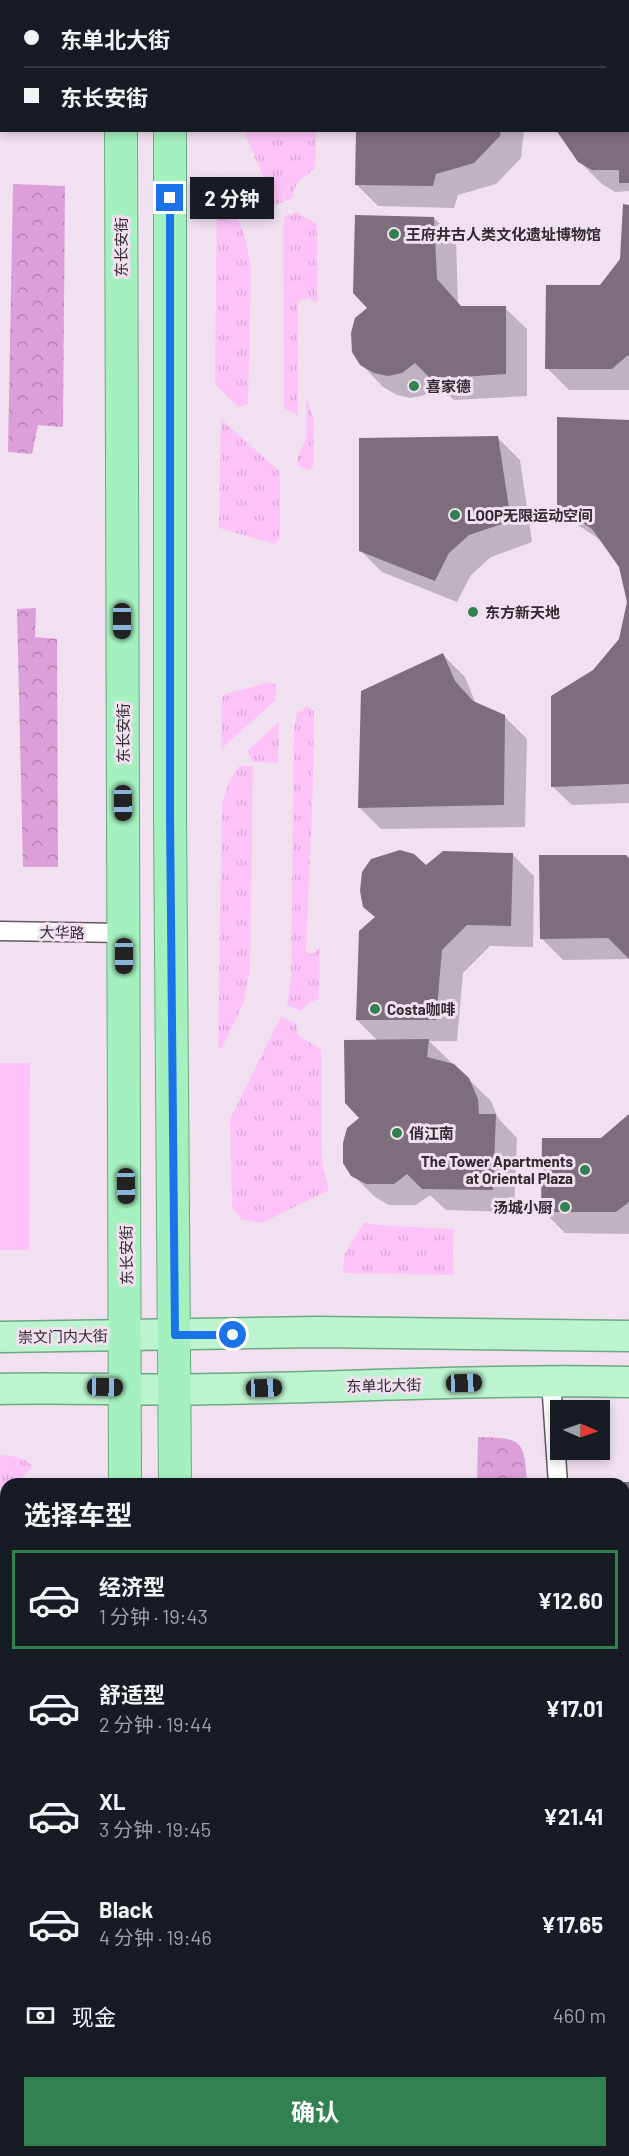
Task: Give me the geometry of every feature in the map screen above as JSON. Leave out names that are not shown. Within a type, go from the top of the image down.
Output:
[{"type":"highway","name":"东长安街","points":[[121,132],[123,933],[127,1335],[125,1478]]},
{"type":"highway","points":[[170,132],[170,815],[175,1478]]},
{"type":"main road","points":[[175,1335],[317,1332],[629,1336]]},
{"type":"main road","name":"崇文门内大街","points":[[0,1337],[175,1335]]},
{"type":"main road","name":"东单北大街","points":[[126,1388],[175,1389],[551,1381],[629,1382]]},
{"type":"main road","points":[[0,1389],[126,1388]]},
{"type":"street","name":"大华路","points":[[0,931],[123,933]]},
{"type":"street","points":[[551,1381],[558,1478]]},
{"type":"green space","points":[[244,132],[316,132],[315,169],[297,184],[293,198],[275,205]]},
{"type":"green space","points":[[217,175],[244,233],[251,268],[248,404],[238,407],[215,384]]},
{"type":"green space","points":[[13,184],[65,186],[63,427],[38,425],[32,454],[8,452]]},
{"type":"green space","points":[[296,212],[317,224],[317,303],[308,298],[300,300],[298,305],[298,416],[284,408],[283,227],[285,216]]},
{"type":"green space","points":[[306,397],[314,419],[313,467],[308,470],[299,466],[298,462],[306,438]]},
{"type":"green space","points":[[221,419],[280,472],[280,538],[275,544],[219,528]]},
{"type":"green space","points":[[36,608],[35,637],[57,639],[58,867],[23,867],[17,609]]},
{"type":"green space","points":[[270,682],[276,685],[276,700],[221,749],[222,698],[225,694]]},
{"type":"green space","points":[[307,706],[314,711],[306,952],[312,955],[320,947],[319,999],[309,1003],[301,1011],[287,1005],[291,979],[294,728],[297,713]]},
{"type":"green space","points":[[279,722],[278,763],[253,762],[247,751]]},
{"type":"green space","points":[[239,766],[253,766],[250,967],[244,1002],[222,1048],[218,1047],[222,803],[230,780]]},
{"type":"green space","points":[[281,1016],[296,1024],[298,1035],[321,1050],[322,1162],[329,1190],[262,1223],[241,1219],[232,1207],[230,1119]]},
{"type":"green space","points":[[0,1063],[30,1063],[29,1250],[0,1250]]},
{"type":"green space","points":[[364,1222],[378,1225],[453,1229],[453,1275],[343,1273],[344,1255]]},
{"type":"green space","points":[[478,1437],[504,1439],[518,1444],[524,1458],[526,1478],[477,1478]]},
{"type":"green space","points":[[7,1455],[23,1459],[33,1466],[22,1478],[0,1478],[0,1456]]},
{"type":"building","points":[[356,132],[501,132],[500,136],[474,163],[436,174],[433,186],[355,185]]},
{"type":"building","points":[[557,132],[629,132],[629,183],[619,183],[619,170],[592,170],[578,162]]},
{"type":"building","points":[[623,204],[629,205],[629,357],[628,355],[612,369],[545,369],[546,285],[600,285],[620,259]]},
{"type":"building","points":[[355,215],[434,217],[437,279],[461,306],[506,306],[506,374],[431,379],[415,363],[402,373],[388,376],[374,373],[360,365],[352,352],[351,333],[355,318],[367,308],[353,293]]},
{"type":"building","points":[[557,417],[629,420],[629,784],[551,787],[551,696],[593,670],[619,639],[627,602],[619,567],[592,529],[557,506]]},
{"type":"building","points":[[498,436],[511,521],[469,535],[449,553],[435,581],[359,551],[359,438]]},
{"type":"building","points":[[443,653],[455,681],[473,701],[505,715],[504,805],[358,808],[361,691]]},
{"type":"building","points":[[400,850],[414,854],[426,865],[443,851],[513,853],[511,926],[467,925],[442,950],[436,1020],[356,1020],[359,931],[375,917],[363,907],[360,891],[362,872],[371,859]]},
{"type":"building","points":[[539,855],[626,855],[629,858],[629,959],[608,938],[540,939]]},
{"type":"building","points":[[429,1039],[427,1057],[454,1064],[469,1078],[478,1099],[479,1114],[496,1114],[493,1190],[422,1189],[407,1174],[394,1184],[366,1184],[351,1176],[343,1163],[343,1143],[347,1128],[359,1118],[345,1103],[344,1040]]},
{"type":"building","name":"The Tower Apartments at Oriental Plaza","points":[[629,1114],[629,1202],[616,1212],[541,1212],[542,1138],[601,1138]]},
{"type":"place","name":"王府井古人类文化遗址博物馆","points":[[394,234]]},
{"type":"place","name":"喜家德","points":[[414,386]]},
{"type":"place","name":"LOOP无限运动空间","points":[[455,515]]},
{"type":"place","name":"东方新天地","points":[[473,612]]},
{"type":"place","name":"Costa咖啡","points":[[375,1009]]},
{"type":"place","name":"俏江南","points":[[397,1133]]},
{"type":"place","name":"The Tower Apartments at Oriental Plaza","points":[[585,1170]]},
{"type":"place","name":"汤城小厨","points":[[565,1207]]},
{"type":"route","points":[[170,198],[170,815],[175,1335],[233,1335]]}]
